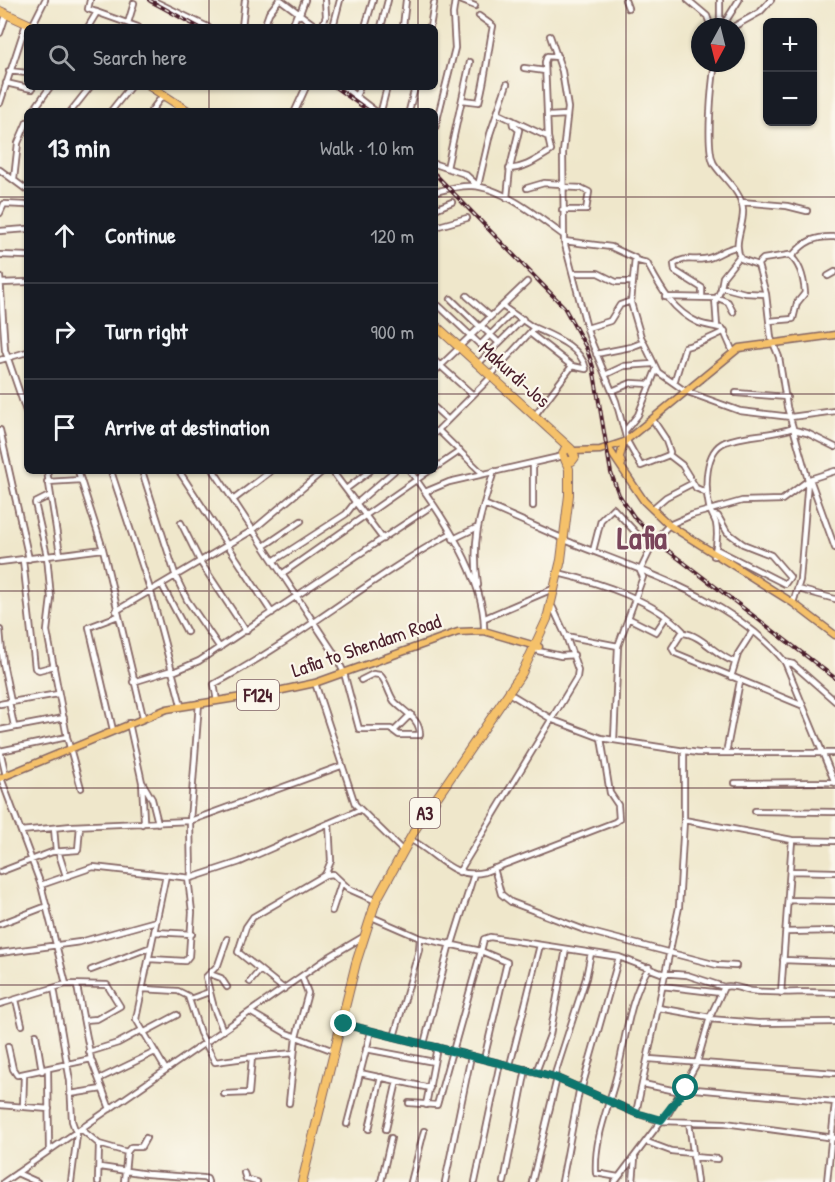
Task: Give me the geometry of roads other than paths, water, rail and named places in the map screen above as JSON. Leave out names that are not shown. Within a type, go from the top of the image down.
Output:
[{"type":"highway","points":[[2,15],[24,24]]},
{"type":"highway","points":[[161,90],[184,108]]},
{"type":"highway","points":[[162,90],[188,108]]},
{"type":"highway","name":"Makurdi-Jos","points":[[438,328],[536,415],[569,455]]},
{"type":"highway","name":"Makurdi-Jos","points":[[438,332],[491,376],[553,435],[569,455]]},
{"type":"highway","name":"A3","points":[[304,1182],[344,1024],[374,918],[404,851],[413,841],[465,759],[512,695],[538,648],[553,608],[562,574],[566,540],[569,455]]},
{"type":"highway","name":"A3","points":[[322,1109],[363,937],[376,901],[459,761],[538,648],[566,540]]},
{"type":"main road","points":[[569,455],[609,449],[625,442],[734,352],[749,346],[835,335]]},
{"type":"main road","points":[[622,465],[620,456],[625,442]]},
{"type":"main road","points":[[609,449],[622,465],[634,488],[669,525],[793,603],[835,635]]},
{"type":"main road","name":"Lafia to Shendam Road","points":[[2,778],[143,717],[181,705],[217,701],[315,683],[441,636],[458,632],[484,631],[538,648]]},
{"type":"street","points":[[32,24],[45,0]]},
{"type":"street","points":[[90,0],[88,9],[128,23],[134,3]]},
{"type":"street","points":[[152,0],[202,24]]},
{"type":"street","points":[[242,24],[245,0]]},
{"type":"street","points":[[265,24],[269,13],[280,0],[298,15],[314,24]]},
{"type":"street","points":[[294,24],[305,0]]},
{"type":"street","points":[[322,24],[326,16],[326,0]]},
{"type":"street","points":[[334,24],[340,0]]},
{"type":"street","points":[[366,24],[373,0]]},
{"type":"street","points":[[382,24],[388,0]]},
{"type":"street","points":[[403,24],[406,0]]},
{"type":"street","points":[[438,116],[455,48],[453,14],[455,0]]},
{"type":"street","points":[[460,0],[475,6]]},
{"type":"street","points":[[625,0],[628,8]]},
{"type":"street","points":[[688,0],[708,18]]},
{"type":"street","points":[[720,0],[721,18]]},
{"type":"street","points":[[727,18],[739,0]]},
{"type":"street","points":[[745,20],[760,12],[771,0]]},
{"type":"street","points":[[430,24],[434,3]]},
{"type":"street","points":[[90,24],[97,12]]},
{"type":"street","points":[[0,33],[2,15]]},
{"type":"street","points":[[462,100],[479,102],[488,61],[493,26],[478,16]]},
{"type":"street","points":[[550,36],[558,57],[567,95],[562,186],[563,235],[587,328],[612,391],[625,431],[625,442],[641,466],[669,455]]},
{"type":"street","points":[[0,103],[9,71],[24,40]]},
{"type":"street","points":[[509,169],[523,167],[551,151],[548,137],[546,56],[558,57]]},
{"type":"street","points":[[447,168],[470,62]]},
{"type":"street","points":[[524,68],[545,71]]},
{"type":"street","points":[[9,71],[24,74]]},
{"type":"street","points":[[714,72],[710,128],[712,160],[743,208],[737,247],[739,257],[723,277],[717,299],[717,327]]},
{"type":"street","points":[[6,83],[24,87]]},
{"type":"street","points":[[478,186],[507,84]]},
{"type":"street","points":[[35,108],[48,90]]},
{"type":"street","points":[[73,108],[88,90]]},
{"type":"street","points":[[113,108],[128,90]]},
{"type":"street","points":[[151,108],[160,90]]},
{"type":"street","points":[[296,108],[305,90]]},
{"type":"street","points":[[348,90],[371,108]]},
{"type":"street","points":[[356,96],[359,90]]},
{"type":"street","points":[[382,108],[386,90]]},
{"type":"street","points":[[410,108],[414,90]]},
{"type":"street","points":[[497,113],[548,137]]},
{"type":"street","points":[[548,116],[567,115]]},
{"type":"street","points":[[507,198],[509,169],[519,130],[513,126],[512,120]]},
{"type":"street","points":[[14,178],[18,142],[24,129]]},
{"type":"street","points":[[438,165],[465,174],[478,186],[507,198],[536,214],[563,235]]},
{"type":"street","points":[[0,170],[24,187]]},
{"type":"street","points":[[527,188],[544,183],[589,192],[586,210],[562,210]]},
{"type":"street","points":[[438,191],[460,186],[478,186]]},
{"type":"street","points":[[438,208],[452,202]]},
{"type":"street","points":[[741,202],[787,206],[807,211]]},
{"type":"street","points":[[0,213],[4,204],[24,205]]},
{"type":"street","points":[[438,226],[467,218]]},
{"type":"street","points":[[0,231],[24,229]]},
{"type":"street","points":[[757,265],[763,258],[792,256],[811,240],[824,236],[835,237]]},
{"type":"street","points":[[564,242],[614,248],[635,260],[647,263],[665,297],[681,312],[696,321],[725,331],[734,352]]},
{"type":"street","points":[[702,297],[702,288],[675,271],[674,264],[687,258],[706,259],[723,249],[737,247]]},
{"type":"street","points":[[0,255],[24,256]]},
{"type":"street","points":[[769,321],[793,319],[797,303],[804,295],[802,277],[792,256]]},
{"type":"street","points":[[739,257],[757,265],[766,294],[773,344],[779,357],[790,417],[809,479],[835,548]]},
{"type":"street","points":[[635,260],[631,282],[631,301],[656,370],[685,391],[740,411],[790,417],[835,411]]},
{"type":"street","points":[[828,276],[835,272]]},
{"type":"street","points":[[573,273],[598,273],[616,282],[631,282]]},
{"type":"street","points":[[24,282],[0,280],[2,332],[7,357],[24,405]]},
{"type":"street","points":[[438,368],[527,282]]},
{"type":"street","points":[[721,288],[766,294]]},
{"type":"street","points":[[467,296],[490,316]]},
{"type":"street","points":[[665,297],[717,299],[728,302],[733,312]]},
{"type":"street","points":[[451,299],[499,343]]},
{"type":"street","points":[[587,328],[610,321],[620,305],[631,301]]},
{"type":"street","points":[[439,306],[489,353]]},
{"type":"street","points":[[502,306],[533,327],[573,348],[586,368],[572,366],[531,334]]},
{"type":"street","points":[[480,345],[512,312]]},
{"type":"street","points":[[478,364],[523,319]]},
{"type":"street","points":[[438,430],[531,334],[533,327]]},
{"type":"street","points":[[674,383],[685,347],[700,344],[725,331]]},
{"type":"street","points":[[596,354],[644,342]]},
{"type":"street","points":[[0,360],[24,353]]},
{"type":"street","points":[[438,364],[473,395]]},
{"type":"street","points":[[605,375],[624,366],[652,364]]},
{"type":"street","points":[[536,415],[572,366]]},
{"type":"street","points":[[625,431],[638,415],[656,370]]},
{"type":"street","points":[[612,391],[631,383],[651,384]]},
{"type":"street","points":[[736,393],[787,397]]},
{"type":"street","points":[[438,411],[448,420]]},
{"type":"street","points":[[653,420],[665,438],[669,455]]},
{"type":"street","points":[[711,512],[718,516],[727,532],[743,544],[773,556],[790,577],[785,585],[715,552],[717,538],[711,512],[707,493],[706,477],[719,445],[731,440],[794,429],[835,447]]},
{"type":"street","points":[[0,430],[29,559]]},
{"type":"street","points":[[438,432],[483,474]]},
{"type":"street","points":[[438,466],[460,451]]},
{"type":"street","points":[[424,492],[449,482],[569,455]]},
{"type":"street","points":[[669,455],[682,465],[696,488],[707,493]]},
{"type":"street","points":[[533,463],[533,506]]},
{"type":"street","points":[[484,631],[474,556],[476,528],[494,471]]},
{"type":"street","points":[[640,571],[651,549],[669,525],[746,500],[782,500],[809,479],[835,471]]},
{"type":"street","points":[[48,474],[49,496],[60,555]]},
{"type":"street","points":[[79,474],[103,549],[143,717]]},
{"type":"street","points":[[112,474],[151,592],[181,705]]},
{"type":"street","points":[[143,474],[176,577],[187,600],[219,648]]},
{"type":"street","points":[[181,474],[272,613]]},
{"type":"street","points":[[216,474],[315,622],[344,673],[359,729],[391,729],[399,735],[420,735],[419,727],[411,714],[394,701],[380,675],[373,674],[361,680]]},
{"type":"street","points":[[233,500],[267,474]]},
{"type":"street","points":[[113,730],[89,627],[117,614],[254,530],[319,474]]},
{"type":"street","points":[[334,474],[383,539]]},
{"type":"street","points":[[346,489],[366,474]]},
{"type":"street","points":[[274,560],[346,514],[390,474]]},
{"type":"street","points":[[412,474],[433,505],[479,592]]},
{"type":"street","points":[[283,573],[368,516],[424,474]]},
{"type":"street","points":[[793,603],[798,589],[809,479]]},
{"type":"street","points":[[50,483],[81,480]]},
{"type":"street","points":[[652,509],[666,497],[693,483]]},
{"type":"street","points":[[49,496],[35,503],[47,556],[51,598],[47,632],[67,737],[81,788]]},
{"type":"street","points":[[484,504],[704,598],[733,615],[785,662],[835,783],[735,783]]},
{"type":"street","points":[[133,682],[199,661],[433,505]]},
{"type":"street","points":[[593,551],[601,520],[613,508],[651,549]]},
{"type":"street","points":[[264,546],[301,521]]},
{"type":"street","points":[[181,523],[201,563],[246,631]]},
{"type":"street","points":[[217,701],[214,684],[315,622],[409,557],[476,528]]},
{"type":"street","points":[[0,561],[103,549]]},
{"type":"street","points":[[23,560],[35,668],[39,670],[54,666]]},
{"type":"street","points":[[614,740],[618,646],[643,577],[640,571]]},
{"type":"street","points":[[562,574],[585,578],[635,600],[666,617],[683,633],[691,634],[716,653],[735,662]]},
{"type":"street","points":[[162,585],[188,632]]},
{"type":"street","points":[[484,618],[555,588]]},
{"type":"street","points":[[798,589],[835,599]]},
{"type":"street","points":[[459,872],[553,720],[578,675],[574,655],[553,608]]},
{"type":"street","points":[[628,618],[656,632],[666,617]]},
{"type":"street","points":[[0,630],[14,726]]},
{"type":"street","points":[[731,677],[735,662],[752,632]]},
{"type":"street","points":[[683,633],[674,644],[673,651],[801,705]]},
{"type":"street","points":[[566,636],[618,646]]},
{"type":"street","points":[[538,648],[561,656],[574,655]]},
{"type":"street","points":[[785,662],[793,664],[835,700]]},
{"type":"street","points":[[726,753],[740,681]]},
{"type":"street","points":[[315,683],[341,766],[359,810],[404,851]]},
{"type":"street","points":[[0,704],[58,694]]},
{"type":"street","points":[[512,695],[553,720],[601,738],[684,750],[726,753],[835,753]]},
{"type":"street","points":[[149,959],[186,960],[192,934],[189,878],[190,821],[199,703]]},
{"type":"street","points":[[394,731],[411,714]]},
{"type":"street","points":[[0,730],[64,718]]},
{"type":"street","points":[[129,723],[142,782],[144,820],[142,824]]},
{"type":"street","points":[[66,984],[59,946],[41,885],[2,778],[0,751],[67,737]]},
{"type":"street","points":[[413,841],[459,872],[474,874],[615,822],[618,819],[618,806],[610,793],[601,738]]},
{"type":"street","points":[[636,1113],[659,1008],[663,974],[679,907],[684,820],[684,750]]},
{"type":"street","points":[[21,831],[190,821],[341,766]]},
{"type":"street","points":[[142,782],[152,799],[158,823]]},
{"type":"street","points":[[41,885],[93,867],[189,878],[240,862],[359,810]]},
{"type":"street","points":[[755,811],[835,812]]},
{"type":"street","points":[[684,820],[792,840],[835,842]]},
{"type":"street","points":[[329,823],[330,867],[333,874],[341,884],[376,901]]},
{"type":"street","points":[[0,872],[57,851],[79,849],[80,826]]},
{"type":"street","points":[[54,828],[53,835],[66,876]]},
{"type":"street","points":[[781,993],[792,840]]},
{"type":"street","points":[[325,875],[330,867]]},
{"type":"street","points":[[494,868],[501,894],[511,902],[587,931],[717,964],[736,966]]},
{"type":"street","points":[[791,871],[835,872]]},
{"type":"street","points":[[284,989],[238,952],[249,921],[325,875],[333,874]]},
{"type":"street","points":[[424,1044],[451,944],[474,874]]},
{"type":"street","points":[[166,875],[136,1017],[142,1032],[166,1070]]},
{"type":"street","points":[[332,911],[341,884]]},
{"type":"street","points":[[788,900],[835,902]]},
{"type":"street","points":[[0,924],[47,906]]},
{"type":"street","points":[[374,918],[420,938],[504,958],[507,962],[484,1059]]},
{"type":"street","points":[[0,953],[59,946],[156,921]]},
{"type":"street","points":[[786,932],[835,931]]},
{"type":"street","points":[[154,932],[192,934]]},
{"type":"street","points":[[3,1181],[18,1174],[49,1150],[350,943],[363,937]]},
{"type":"street","points":[[409,1103],[437,1104],[487,937],[619,957],[663,974],[687,975],[724,987],[729,985],[742,990],[835,993]]},
{"type":"street","points":[[394,1036],[419,950],[420,938]]},
{"type":"street","points":[[223,1031],[206,977],[218,965],[227,939]]},
{"type":"street","points":[[510,1065],[540,945]]},
{"type":"street","points":[[91,970],[151,947]]},
{"type":"street","points":[[536,1072],[550,1035],[566,949]]},
{"type":"street","points":[[532,1182],[555,1077],[586,978],[591,953]]},
{"type":"street","points":[[562,1182],[581,1086],[619,957]]},
{"type":"street","points":[[783,960],[835,962]]},
{"type":"street","points":[[649,968],[641,980],[627,1024],[618,1072],[601,1122],[596,1173],[616,1180],[647,1142],[683,1090],[697,1063],[709,1018],[724,987]]},
{"type":"street","points":[[250,982],[260,970]]},
{"type":"street","points":[[210,974],[221,978],[228,987]]},
{"type":"street","points":[[289,1103],[296,1037],[308,993],[302,977]]},
{"type":"street","points":[[0,1004],[66,984],[107,985],[120,1006],[98,1018],[84,1020]]},
{"type":"street","points":[[77,986],[89,1052],[110,1109]]},
{"type":"street","points":[[662,986],[721,993]]},
{"type":"street","points":[[54,988],[72,1121],[79,1130],[99,1144],[127,1152]]},
{"type":"street","points":[[143,989],[178,991],[190,999],[194,1016],[216,1063],[294,1053]]},
{"type":"street","points":[[190,999],[209,992]]},
{"type":"street","points":[[16,1000],[22,1025]]},
{"type":"street","points":[[659,1008],[709,1018],[758,1023],[835,1022]]},
{"type":"street","points":[[250,1012],[296,1037],[334,1051]]},
{"type":"street","points":[[89,1052],[118,1043],[177,1015]]},
{"type":"street","points":[[344,1024],[555,1077],[581,1086],[636,1113],[662,1120],[725,1123],[833,1137]]},
{"type":"street","points":[[347,1124],[370,1031]]},
{"type":"street","points":[[36,1035],[42,1071]]},
{"type":"street","points":[[8,1046],[15,1074],[24,1075],[91,1059]]},
{"type":"street","points":[[426,1105],[437,1047]]},
{"type":"street","points":[[366,1049],[434,1062]]},
{"type":"street","points":[[99,1079],[155,1052]]},
{"type":"street","points":[[445,1182],[471,1056]]},
{"type":"street","points":[[224,1094],[249,1093],[252,1057]]},
{"type":"street","points":[[649,1059],[835,1073]]},
{"type":"street","points":[[475,1182],[500,1063]]},
{"type":"street","points":[[504,1182],[526,1069]]},
{"type":"street","points":[[48,1070],[49,1150]]},
{"type":"street","points":[[360,1072],[430,1088]]},
{"type":"street","points":[[23,1107],[24,1075]]},
{"type":"street","points":[[369,1129],[381,1077]]},
{"type":"street","points":[[386,1129],[397,1081]]},
{"type":"street","points":[[643,1084],[683,1090],[835,1102],[827,1182]]},
{"type":"street","points":[[70,1094],[102,1089]]},
{"type":"street","points":[[0,1105],[49,1109]]},
{"type":"street","points":[[689,1122],[697,1182]]},
{"type":"street","points":[[71,1182],[79,1130]]},
{"type":"street","points":[[411,1182],[424,1131]]},
{"type":"street","points":[[124,1182],[127,1152],[130,1147],[141,1147],[146,1138]]},
{"type":"street","points":[[381,1182],[391,1138]]},
{"type":"street","points":[[647,1142],[671,1151],[718,1159]]},
{"type":"street","points":[[98,1182],[99,1144]]},
{"type":"street","points":[[633,1182],[635,1157]]},
{"type":"street","points":[[100,1167],[203,1178],[208,1182]]},
{"type":"street","points":[[244,1173],[246,1179],[257,1182]]},
{"type":"street","points":[[18,1174],[20,1182]]},
{"type":"street","points":[[18,1174],[37,1182]]},
{"type":"railway","points":[[149,0],[193,24]]},
{"type":"railway","points":[[339,90],[365,108]]},
{"type":"railway","points":[[438,177],[564,307],[586,347],[593,367],[611,473],[619,495],[634,517],[666,549],[835,678]]},
{"type":"district","name":"Lafia","points":[[642,537]]}]
